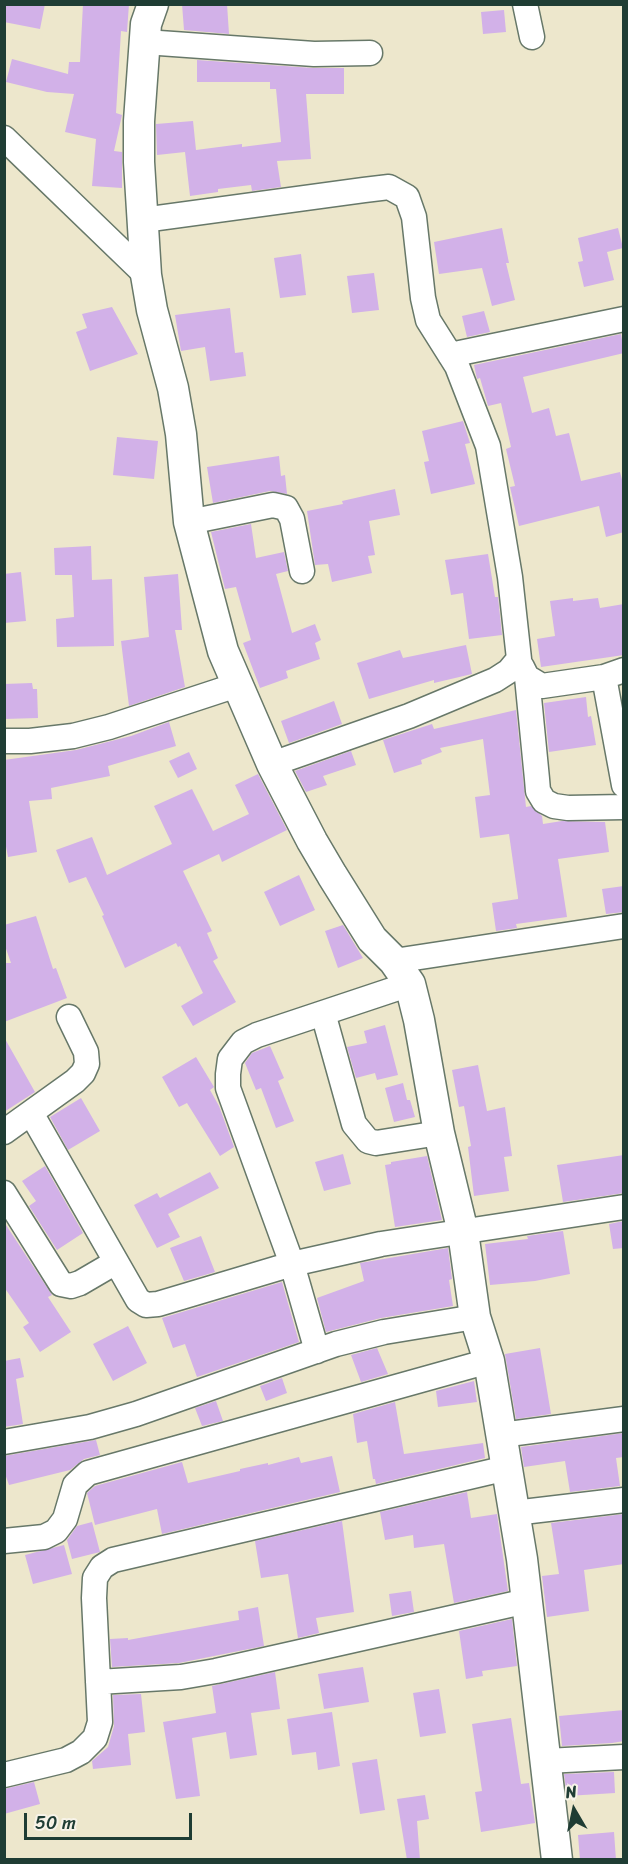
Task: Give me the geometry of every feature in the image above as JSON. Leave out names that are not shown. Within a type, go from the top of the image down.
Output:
[{"type":"street","points":[[153,4],[146,24],[139,121],[139,162],[146,275],[152,310],[173,388],[181,434],[189,522],[223,651],[272,764],[332,875],[372,939],[402,973],[419,1020],[439,1133],[463,1232],[475,1317],[489,1360],[507,1468],[527,1601],[557,1860]]},
{"type":"street","points":[[525,4],[532,37]]},
{"type":"street","points":[[145,42],[314,54],[370,53]]},
{"type":"street","points":[[4,138],[146,275]]},
{"type":"street","points":[[143,220],[389,188],[407,197],[414,218],[423,298],[428,320],[457,366],[488,446],[510,577],[538,791],[543,801],[554,806],[624,807]]},
{"type":"street","points":[[450,355],[624,319]]},
{"type":"street","points":[[189,522],[273,505],[286,508],[292,519],[302,571]]},
{"type":"street","points":[[523,668],[542,686],[614,674],[624,785]]},
{"type":"street","points":[[272,764],[409,716],[495,681],[509,671],[523,668]]},
{"type":"street","points":[[4,741],[30,741],[73,736],[109,727],[237,685]]},
{"type":"street","points":[[317,1351],[292,1264],[228,1088],[231,1059],[243,1042],[257,1035],[323,1013],[402,973],[624,926]]},
{"type":"street","points":[[323,1013],[354,1124],[368,1142],[376,1143],[439,1133]]},
{"type":"street","points":[[4,1132],[83,1073],[87,1064],[86,1052],[69,1017]]},
{"type":"street","points":[[31,1113],[138,1300],[146,1305],[158,1304],[292,1264],[381,1244],[624,1207]]},
{"type":"street","points":[[4,1193],[61,1284],[71,1286],[80,1283],[116,1262]]},
{"type":"street","points":[[4,1442],[90,1427],[136,1414],[317,1351],[384,1332],[475,1317]]},
{"type":"street","points":[[4,1541],[44,1537],[56,1531],[65,1519],[75,1485],[88,1473],[489,1360]]},
{"type":"street","points":[[501,1435],[624,1419]]},
{"type":"street","points":[[4,1775],[66,1760],[81,1752],[95,1738],[100,1722],[95,1578],[102,1567],[113,1560],[507,1468]]},
{"type":"street","points":[[514,1513],[624,1500]]},
{"type":"street","points":[[98,1682],[181,1677],[216,1671],[527,1601]]},
{"type":"street","points":[[546,1761],[624,1757]]},
{"type":"building","points":[[4,4],[45,4],[40,29],[4,22]]},
{"type":"building","points":[[83,4],[129,4],[127,32],[121,31],[116,113],[122,115],[114,151],[122,152],[122,188],[92,186],[96,139],[65,132],[74,94],[47,92],[6,82],[12,59],[68,74],[69,62],[80,62]]},
{"type":"building","points":[[182,4],[227,4],[229,34],[184,30]]},
{"type":"building","points":[[504,10],[506,32],[483,34],[481,12]]},
{"type":"building","points":[[197,60],[344,68],[344,94],[306,94],[311,159],[277,161],[281,187],[252,191],[251,185],[218,189],[218,192],[190,196],[185,152],[157,155],[156,124],[193,121],[196,150],[281,142],[276,89],[270,89],[270,82],[197,82]]},
{"type":"building","points":[[502,228],[509,263],[506,263],[515,300],[492,306],[482,268],[439,274],[434,242]]},
{"type":"building","points":[[618,228],[623,248],[607,252],[614,280],[584,287],[578,262],[583,261],[578,238]]},
{"type":"building","points":[[301,254],[306,295],[280,298],[274,258]]},
{"type":"building","points":[[374,273],[379,310],[352,313],[347,276]]},
{"type":"building","points":[[112,307],[138,354],[90,371],[76,332],[87,328],[82,314]]},
{"type":"building","points":[[230,308],[235,353],[243,352],[246,376],[210,381],[205,347],[181,351],[175,315]]},
{"type":"building","points":[[484,311],[490,332],[467,337],[462,316]]},
{"type":"building","points":[[621,334],[624,353],[523,377],[532,413],[549,408],[556,436],[569,433],[581,481],[620,472],[624,487],[624,532],[606,537],[599,506],[519,526],[510,487],[515,486],[506,449],[511,447],[501,403],[488,406],[474,365]]},
{"type":"building","points":[[463,421],[470,443],[465,444],[475,484],[431,494],[424,462],[429,461],[422,431]]},
{"type":"building","points":[[117,437],[158,441],[154,479],[113,475]]},
{"type":"building","points":[[279,456],[281,476],[285,475],[287,494],[270,491],[213,503],[207,467]]},
{"type":"building","points":[[395,489],[400,515],[369,521],[375,555],[368,556],[372,573],[332,582],[328,564],[315,565],[307,511],[343,504],[342,501]]},
{"type":"building","points":[[251,524],[256,558],[284,552],[288,571],[276,574],[292,633],[315,624],[321,640],[315,643],[320,659],[286,671],[288,678],[260,688],[243,643],[251,640],[236,587],[225,589],[211,532]]},
{"type":"building","points":[[91,546],[92,580],[112,579],[114,646],[57,647],[56,619],[74,617],[72,575],[55,575],[54,548]]},
{"type":"building","points":[[488,554],[495,597],[498,597],[502,635],[469,639],[463,593],[451,595],[445,560]]},
{"type":"building","points":[[21,572],[26,621],[4,623],[4,574]]},
{"type":"building","points":[[178,574],[182,630],[175,630],[185,687],[129,706],[121,641],[149,637],[144,577]]},
{"type":"building","points":[[573,598],[573,601],[598,598],[600,608],[624,604],[624,655],[541,667],[537,639],[555,636],[550,601]]},
{"type":"building","points":[[466,645],[472,674],[434,683],[434,680],[369,699],[357,663],[400,650],[403,658]]},
{"type":"building","points":[[32,683],[33,689],[37,689],[38,718],[4,719],[4,684]]},
{"type":"building","points":[[586,697],[588,717],[591,716],[596,745],[549,752],[544,703]]},
{"type":"building","points":[[334,701],[342,724],[289,743],[281,721]]},
{"type":"building","points":[[516,710],[526,807],[531,806],[542,816],[543,824],[562,821],[605,822],[609,852],[558,859],[567,917],[516,924],[517,928],[496,931],[492,903],[518,899],[518,897],[509,834],[480,838],[475,797],[490,795],[483,739],[440,748],[442,752],[421,760],[422,764],[394,773],[383,740],[432,724],[434,729]]},
{"type":"building","points":[[169,722],[176,746],[108,766],[110,776],[51,788],[52,799],[29,801],[37,852],[8,857],[4,836],[4,760],[76,750],[131,736]]},
{"type":"building","points":[[351,751],[356,765],[323,776],[327,785],[306,792],[295,771]]},
{"type":"building","points":[[189,752],[197,769],[178,778],[169,761]]},
{"type":"building","points":[[258,774],[287,830],[222,862],[219,854],[183,871],[212,931],[207,933],[218,958],[213,961],[236,1002],[193,1026],[181,1006],[203,993],[180,946],[178,947],[176,943],[125,968],[86,877],[69,883],[56,850],[92,837],[107,875],[172,844],[154,806],[192,789],[213,831],[249,814],[235,785]]},
{"type":"building","points":[[299,875],[315,910],[280,926],[264,892]]},
{"type":"building","points":[[624,886],[624,912],[606,914],[602,889]]},
{"type":"building","points":[[36,916],[53,969],[56,968],[67,998],[4,1022],[4,963],[11,963],[4,943],[4,925]]},
{"type":"building","points":[[343,925],[363,958],[338,968],[325,931]]},
{"type":"building","points":[[385,1025],[398,1075],[377,1080],[375,1073],[356,1078],[347,1047],[367,1043],[364,1031]]},
{"type":"building","points":[[4,1037],[35,1092],[4,1112]]},
{"type":"building","points":[[270,1046],[284,1078],[278,1081],[294,1121],[276,1128],[261,1088],[256,1090],[245,1063],[252,1053]]},
{"type":"building","points":[[196,1057],[214,1087],[210,1090],[219,1106],[234,1147],[220,1156],[187,1103],[179,1107],[162,1077]]},
{"type":"building","points":[[478,1065],[487,1111],[505,1107],[512,1156],[504,1157],[509,1191],[474,1196],[468,1147],[471,1146],[464,1106],[459,1107],[452,1070]]},
{"type":"building","points":[[403,1083],[407,1100],[410,1100],[415,1117],[394,1122],[385,1088]]},
{"type":"building","points":[[81,1098],[100,1131],[68,1150],[50,1117]]},
{"type":"building","points":[[343,1154],[351,1184],[324,1191],[315,1162]]},
{"type":"building","points":[[624,1155],[624,1193],[563,1202],[557,1165]]},
{"type":"building","points":[[427,1156],[442,1220],[395,1227],[385,1165]]},
{"type":"building","points":[[45,1166],[83,1233],[57,1250],[29,1206],[36,1201],[22,1181]]},
{"type":"building","points":[[210,1172],[219,1188],[168,1214],[180,1237],[157,1248],[134,1205],[157,1193],[160,1198]]},
{"type":"building","points":[[624,1221],[624,1248],[613,1249],[609,1224]]},
{"type":"building","points":[[4,1222],[52,1295],[48,1297],[71,1332],[40,1352],[23,1327],[29,1323],[4,1287]]},
{"type":"building","points":[[563,1231],[570,1274],[535,1281],[490,1285],[485,1244],[528,1239],[527,1236]]},
{"type":"building","points":[[201,1236],[215,1272],[184,1281],[170,1248]]},
{"type":"building","points":[[448,1248],[453,1306],[381,1318],[326,1332],[317,1298],[364,1281],[360,1263]]},
{"type":"building","points":[[282,1282],[299,1342],[197,1377],[185,1344],[173,1348],[162,1318]]},
{"type":"building","points":[[128,1326],[147,1363],[113,1381],[93,1344]]},
{"type":"building","points":[[377,1348],[388,1374],[361,1382],[351,1355]]},
{"type":"building","points":[[540,1348],[551,1414],[516,1419],[505,1354]]},
{"type":"building","points":[[20,1358],[24,1377],[16,1379],[23,1424],[4,1427],[4,1361]]},
{"type":"building","points":[[282,1378],[287,1393],[266,1401],[260,1386]]},
{"type":"building","points":[[474,1381],[477,1402],[438,1407],[436,1391]]},
{"type":"building","points":[[216,1401],[223,1421],[202,1426],[195,1408]]},
{"type":"building","points":[[395,1402],[404,1454],[483,1443],[485,1458],[376,1484],[373,1479],[367,1441],[357,1443],[353,1414]]},
{"type":"building","points":[[624,1433],[624,1457],[616,1458],[620,1486],[570,1492],[565,1461],[524,1467],[521,1447]]},
{"type":"building","points":[[96,1440],[100,1455],[84,1459],[70,1470],[9,1485],[4,1471],[4,1456]]},
{"type":"building","points":[[332,1456],[340,1492],[162,1534],[157,1509],[95,1525],[87,1493],[95,1486],[182,1462],[188,1483],[299,1457],[301,1463]]},
{"type":"building","points":[[467,1492],[471,1518],[497,1514],[508,1591],[454,1603],[444,1544],[414,1548],[413,1535],[385,1540],[380,1512]]},
{"type":"building","points":[[624,1514],[624,1564],[584,1570],[589,1611],[547,1617],[542,1576],[559,1574],[551,1523]]},
{"type":"building","points":[[342,1521],[354,1612],[316,1618],[319,1633],[298,1638],[288,1574],[261,1578],[255,1541]]},
{"type":"building","points":[[92,1522],[100,1552],[72,1559],[67,1540],[77,1526]]},
{"type":"building","points":[[64,1545],[72,1574],[33,1584],[25,1555]]},
{"type":"building","points":[[411,1591],[414,1612],[392,1616],[389,1594]]},
{"type":"building","points":[[258,1607],[264,1646],[179,1663],[112,1667],[110,1639],[128,1638],[128,1640],[239,1620],[238,1611]]},
{"type":"building","points":[[512,1619],[517,1666],[482,1671],[483,1676],[466,1679],[459,1631]]},
{"type":"building","points":[[363,1667],[369,1702],[324,1709],[318,1674]]},
{"type":"building","points":[[275,1672],[280,1709],[251,1713],[257,1755],[230,1759],[226,1732],[192,1738],[200,1796],[176,1799],[163,1722],[216,1713],[212,1686]]},
{"type":"building","points":[[439,1689],[446,1733],[420,1737],[413,1693]]},
{"type":"building","points":[[141,1694],[145,1732],[128,1734],[131,1765],[93,1769],[92,1761],[108,1747],[114,1726],[113,1695]]},
{"type":"building","points":[[624,1710],[624,1741],[562,1746],[559,1716]]},
{"type":"building","points":[[332,1712],[340,1766],[318,1770],[316,1752],[292,1755],[287,1719]]},
{"type":"building","points":[[511,1718],[521,1784],[529,1783],[535,1823],[481,1832],[475,1792],[482,1791],[472,1724]]},
{"type":"building","points":[[377,1759],[385,1810],[360,1814],[352,1763]]},
{"type":"building","points":[[614,1772],[615,1793],[567,1796],[564,1774]]},
{"type":"building","points":[[34,1782],[40,1804],[4,1814],[4,1789]]},
{"type":"building","points":[[425,1795],[429,1819],[417,1821],[420,1860],[407,1860],[397,1799]]},
{"type":"building","points":[[614,1832],[616,1860],[580,1860],[578,1835]]}]
